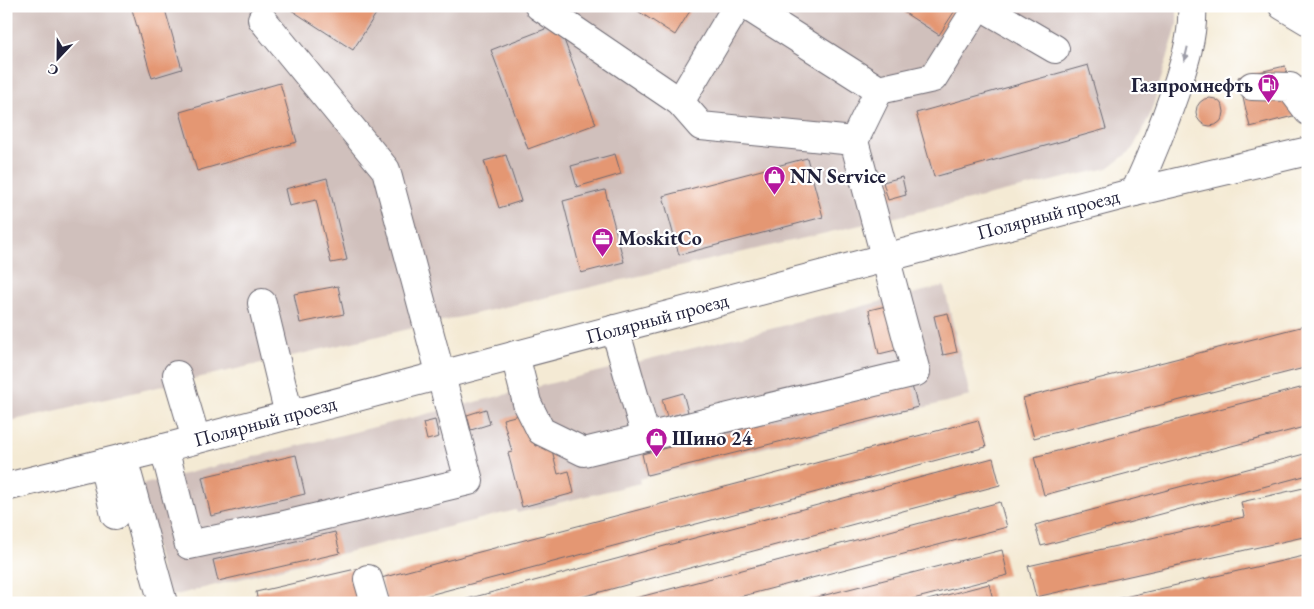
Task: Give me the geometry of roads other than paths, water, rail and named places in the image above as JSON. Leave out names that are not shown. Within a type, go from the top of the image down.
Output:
[{"type":"street","points":[[539,6],[680,102],[701,126],[854,141]]},
{"type":"street","points":[[680,102],[737,6]]},
{"type":"street","points":[[747,6],[879,90],[933,78],[980,6],[1055,49]]},
{"type":"street","points":[[1135,192],[1158,140],[1183,68],[1193,22],[1192,6]]},
{"type":"street","points":[[1283,6],[1308,21]]},
{"type":"street","points":[[164,448],[189,545],[469,482],[386,170],[262,19]]},
{"type":"street","points":[[1252,86],[1290,87],[1308,111]]},
{"type":"street","points":[[516,355],[528,403],[541,431],[584,452],[916,372],[854,141],[879,90]]},
{"type":"street","name":"Полярный проезд","points":[[6,488],[1135,192],[1308,151]]},
{"type":"street","points":[[262,303],[289,415]]},
{"type":"street","points":[[615,329],[646,437]]},
{"type":"street","points":[[177,375],[196,439]]},
{"type":"street","points":[[113,461],[115,515]]},
{"type":"street","points":[[113,461],[163,603]]},
{"type":"place","name":"Газпромнефть","points":[[1269,104]]},
{"type":"place","name":"NN Service","points":[[774,195]]},
{"type":"place","name":"MoskitCo","points":[[602,257]]},
{"type":"place","name":"Шино 24","points":[[656,457]]}]
